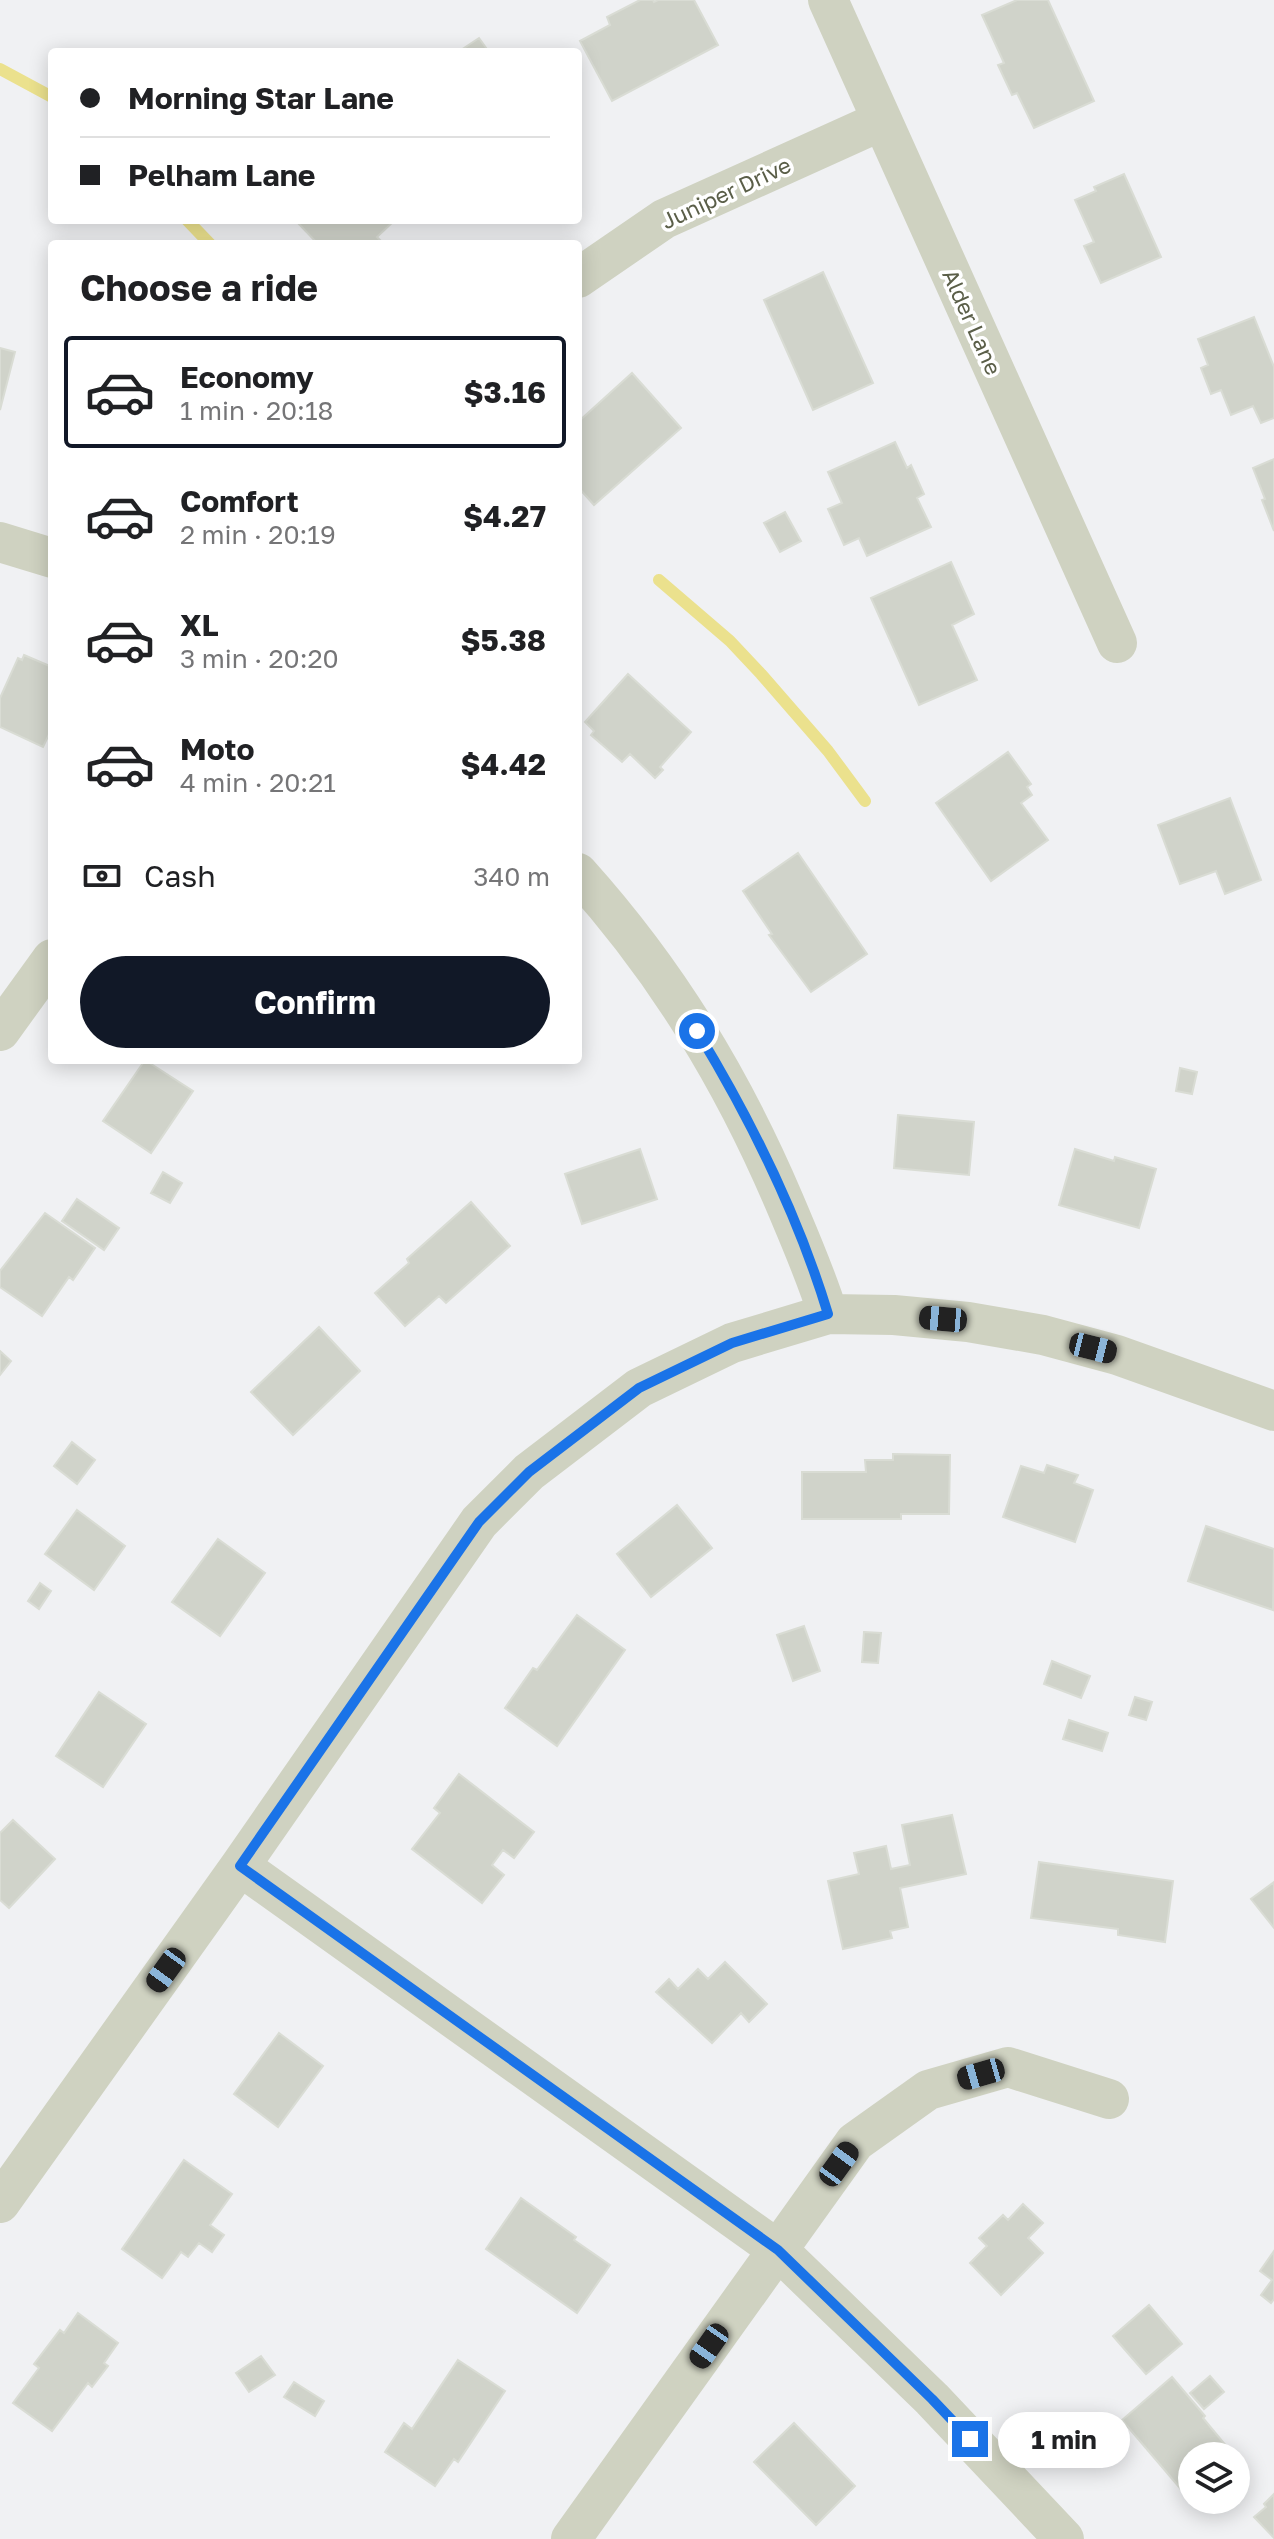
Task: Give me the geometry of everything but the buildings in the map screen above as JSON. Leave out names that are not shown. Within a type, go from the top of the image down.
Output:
[{"type":"street","name":"Alder Lane","points":[[828,0],[1117,643]]},
{"type":"street","name":"Juniper Drive","points":[[582,275],[664,219],[881,121]]},
{"type":"street","points":[[0,542],[48,557]]},
{"type":"street","points":[[582,878],[641,947],[722,1071],[756,1135],[816,1276],[828,1314]]},
{"type":"street","points":[[0,1031],[48,965]]},
{"type":"street","points":[[0,2203],[240,1866],[479,1522],[529,1472],[639,1388],[732,1343],[828,1314],[894,1315],[968,1322],[1043,1335],[1117,1355],[1274,1411]]},
{"type":"street","points":[[240,1866],[778,2250],[932,2399],[1064,2539]]},
{"type":"street","points":[[571,2539],[855,2142],[928,2090],[1008,2067],[1109,2099]]},
{"type":"waterway","points":[[0,69],[48,95]]},
{"type":"waterway","points":[[191,224],[206,240]]},
{"type":"waterway","points":[[659,580],[730,641],[761,674],[828,751],[865,801]]},
{"type":"route","points":[[697,1031],[756,1135],[816,1276],[828,1314],[732,1343],[639,1388],[529,1472],[479,1522],[240,1866],[778,2250],[970,2439]]}]
